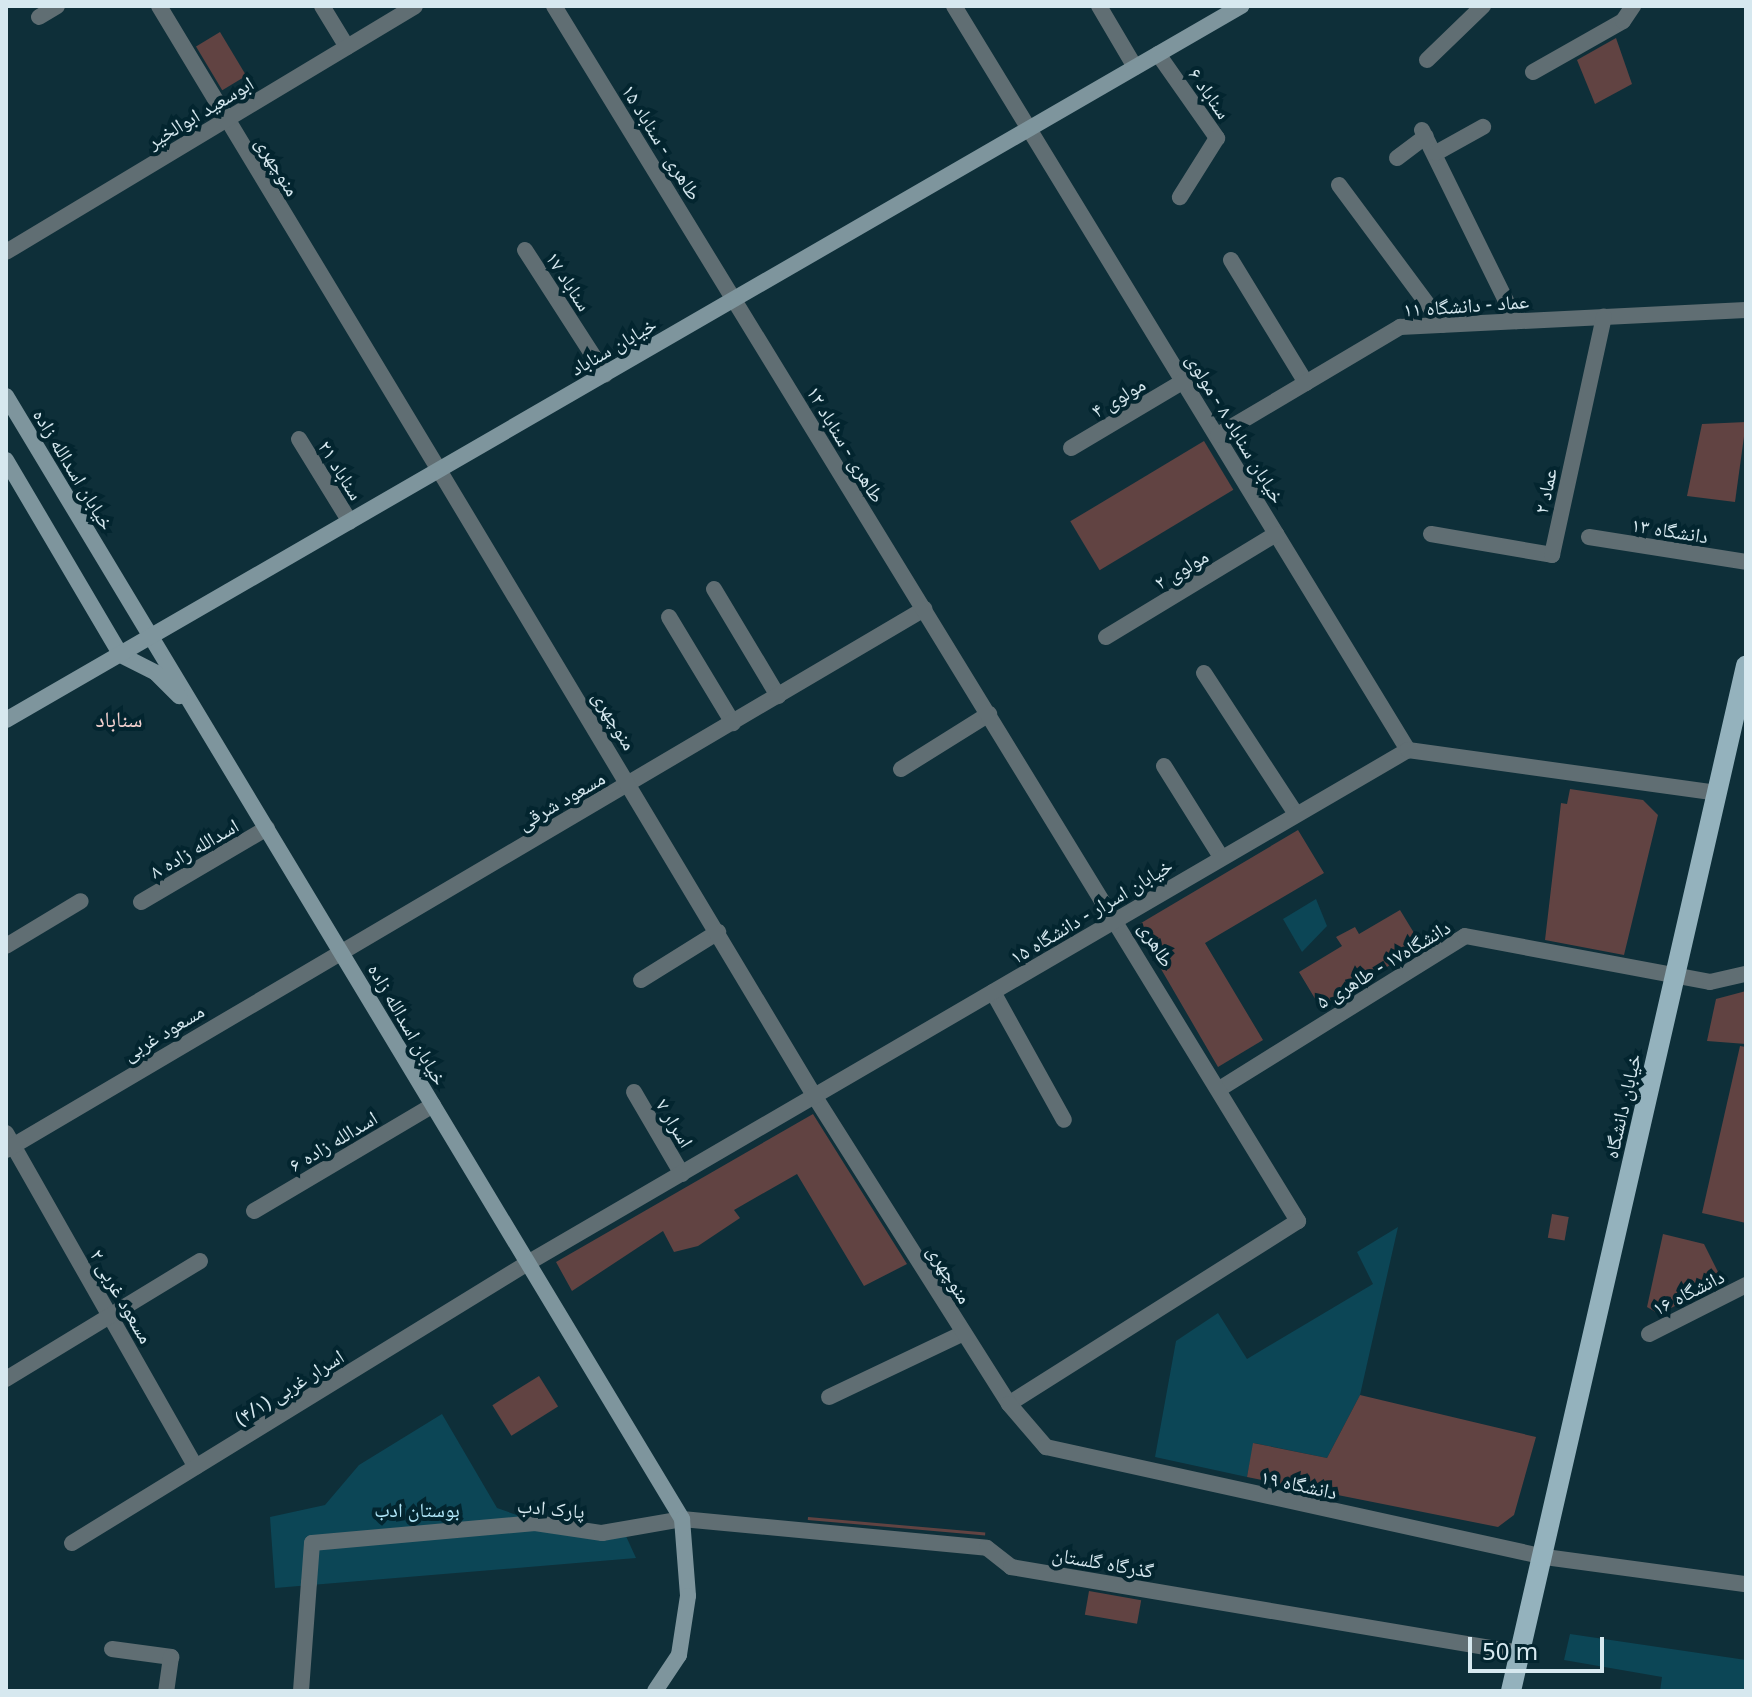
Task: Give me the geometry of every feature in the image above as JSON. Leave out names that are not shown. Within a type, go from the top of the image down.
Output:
[{"type":"main road","name":"خیابان سناباد","points":[[6,720],[1158,54],[1231,8]]},
{"type":"main road","name":"خیابان اسدالله زاده","points":[[6,396],[682,1519],[688,1580],[679,1655],[655,1691]]},
{"type":"main road","points":[[6,460],[121,655],[156,673],[200,717]]},
{"type":"main road","name":"خیابان دانشگاه","points":[[1511,1691],[1545,1557],[1746,666]]},
{"type":"street","points":[[39,17],[57,6]]},
{"type":"street","name":"منوچهری","points":[[159,6],[630,784],[815,1097],[1009,1404],[1046,1447]]},
{"type":"street","points":[[322,6],[347,47]]},
{"type":"street","name":"ابوسعید ابوالخیر","points":[[6,252],[415,6]]},
{"type":"street","name":"طاهری - سناباد ۱۵","points":[[554,6],[734,299]]},
{"type":"street","name":"خیابان سناباد ۸ - مولوی","points":[[954,6],[1408,750]]},
{"type":"street","points":[[1099,6],[1135,67]]},
{"type":"street","points":[[1427,60],[1483,6]]},
{"type":"street","points":[[1533,72],[1633,6]]},
{"type":"street","name":"سناباد ۶","points":[[1158,54],[1217,138],[1180,197]]},
{"type":"street","points":[[1436,153],[1483,127]]},
{"type":"street","points":[[1397,158],[1424,133],[1516,321]]},
{"type":"street","points":[[1339,185],[1443,325]]},
{"type":"street","name":"سناباد ۱۷","points":[[525,250],[605,374]]},
{"type":"street","points":[[1231,260],[1306,383]]},
{"type":"street","name":"طاهری - سناباد ۱۲","points":[[734,299],[924,609]]},
{"type":"street","name":"عماد - دانشگاه ۱۱","points":[[1218,435],[1400,327],[1746,310]]},
{"type":"street","name":"عماد ۲","points":[[1431,534],[1552,555],[1604,317]]},
{"type":"street","name":"مولوی ۴","points":[[1071,448],[1184,381]]},
{"type":"street","name":"سناباد ۲۱","points":[[299,439],[350,522]]},
{"type":"street","name":"مولوی ۲","points":[[1106,637],[1276,534]]},
{"type":"street","name":"دانشگاه ۱۳","points":[[1589,537],[1746,562]]},
{"type":"street","points":[[714,589],[778,696]]},
{"type":"street","name":"مسعود شرقی","points":[[341,949],[630,784],[924,609]]},
{"type":"street","name":"طاهری","points":[[924,609],[1118,919],[1298,1221],[1009,1404]]},
{"type":"street","points":[[669,617],[733,723]]},
{"type":"street","points":[[1204,673],[1296,814]]},
{"type":"street","points":[[901,769],[989,714]]},
{"type":"street","points":[[1408,750],[1717,793]]},
{"type":"street","name":"خیابان اسرار - دانشگاه ۱۵","points":[[526,1264],[1408,750]]},
{"type":"street","points":[[1164,766],[1221,857]]},
{"type":"street","name":"اسدالله زاده ۸","points":[[141,902],[267,828]]},
{"type":"street","points":[[6,946],[81,901]]},
{"type":"street","points":[[641,980],[718,932]]},
{"type":"street","name":"دانشگاه۱۷ - طاهری ۵","points":[[1221,1088],[1465,936],[1710,982],[1746,974]]},
{"type":"street","name":"مسعود غربی","points":[[9,1143],[341,949]]},
{"type":"street","points":[[993,992],[1064,1120]]},
{"type":"street","name":"اسرار ۷","points":[[634,1092],[682,1174]]},
{"type":"street","name":"اسدالله زاده ۶","points":[[254,1211],[433,1105]]},
{"type":"street","name":"مسعود غربی ۲","points":[[9,1143],[196,1467]]},
{"type":"street","points":[[6,1379],[200,1261]]},
{"type":"street","name":"اسرار غربی (۴/۱)","points":[[72,1543],[526,1264]]},
{"type":"street","name":"دانشگاه ۱۶","points":[[1649,1334],[1746,1285]]},
{"type":"street","points":[[829,1397],[964,1333]]},
{"type":"street","name":"دانشگاه ۱۹","points":[[1046,1447],[1574,1563],[1746,1584]]},
{"type":"street","name":"پارک ادب","points":[[301,1691],[312,1543],[535,1523],[602,1533],[682,1519]]},
{"type":"street","name":"گذرگاه گلستان","points":[[682,1519],[987,1548],[1011,1567],[1520,1653]]},
{"type":"street","points":[[112,1649],[171,1657],[166,1691]]},
{"type":"green space","points":[[1316,899],[1327,926],[1302,952],[1283,919]]},
{"type":"green space","points":[[1398,1227],[1360,1395],[1327,1458],[1254,1443],[1247,1477],[1155,1457],[1176,1341],[1218,1313],[1247,1359],[1373,1284],[1357,1252]]},
{"type":"green space","name":"بوستان ادب","points":[[442,1414],[497,1508],[582,1538],[620,1523],[636,1558],[275,1588],[270,1517],[325,1505],[359,1465]]},
{"type":"green space","points":[[1570,1634],[1746,1660],[1746,1691],[1660,1691],[1662,1677],[1564,1660]]},
{"type":"building","points":[[220,32],[246,76],[222,90],[196,46]]},
{"type":"building","points":[[1616,38],[1632,84],[1595,104],[1577,60]]},
{"type":"building","points":[[1746,422],[1735,502],[1687,496],[1702,424]]},
{"type":"building","points":[[1204,441],[1233,490],[1100,570],[1070,521]]},
{"type":"building","points":[[1570,789],[1643,800],[1658,815],[1624,955],[1545,940],[1561,803],[1567,804]]},
{"type":"building","points":[[1298,830],[1324,873],[1205,943],[1263,1040],[1218,1067],[1136,926]]},
{"type":"building","points":[[1400,910],[1422,946],[1320,1007],[1299,972],[1342,946],[1336,937],[1355,927],[1359,934]]},
{"type":"building","points":[[1746,991],[1746,1044],[1707,1041],[1716,999]]},
{"type":"building","points":[[1740,1046],[1746,1047],[1746,1223],[1702,1213]]},
{"type":"building","points":[[813,1114],[907,1264],[864,1286],[797,1174],[734,1210],[740,1218],[698,1246],[674,1252],[663,1231],[572,1291],[556,1262]]},
{"type":"building","points":[[1552,1214],[1569,1217],[1565,1241],[1548,1238]]},
{"type":"building","points":[[1663,1234],[1704,1244],[1723,1282],[1659,1314],[1647,1307]]},
{"type":"building","points":[[539,1376],[558,1407],[511,1436],[492,1405]]},
{"type":"building","points":[[1360,1395],[1536,1437],[1514,1515],[1498,1527],[1247,1477],[1253,1443],[1327,1458]]},
{"type":"building","points":[[808,1517],[985,1533],[985,1536],[808,1520]]},
{"type":"building","points":[[1089,1591],[1141,1600],[1137,1624],[1085,1615]]},
{"type":"district","name":"سناباد","points":[[119,719]]}]
